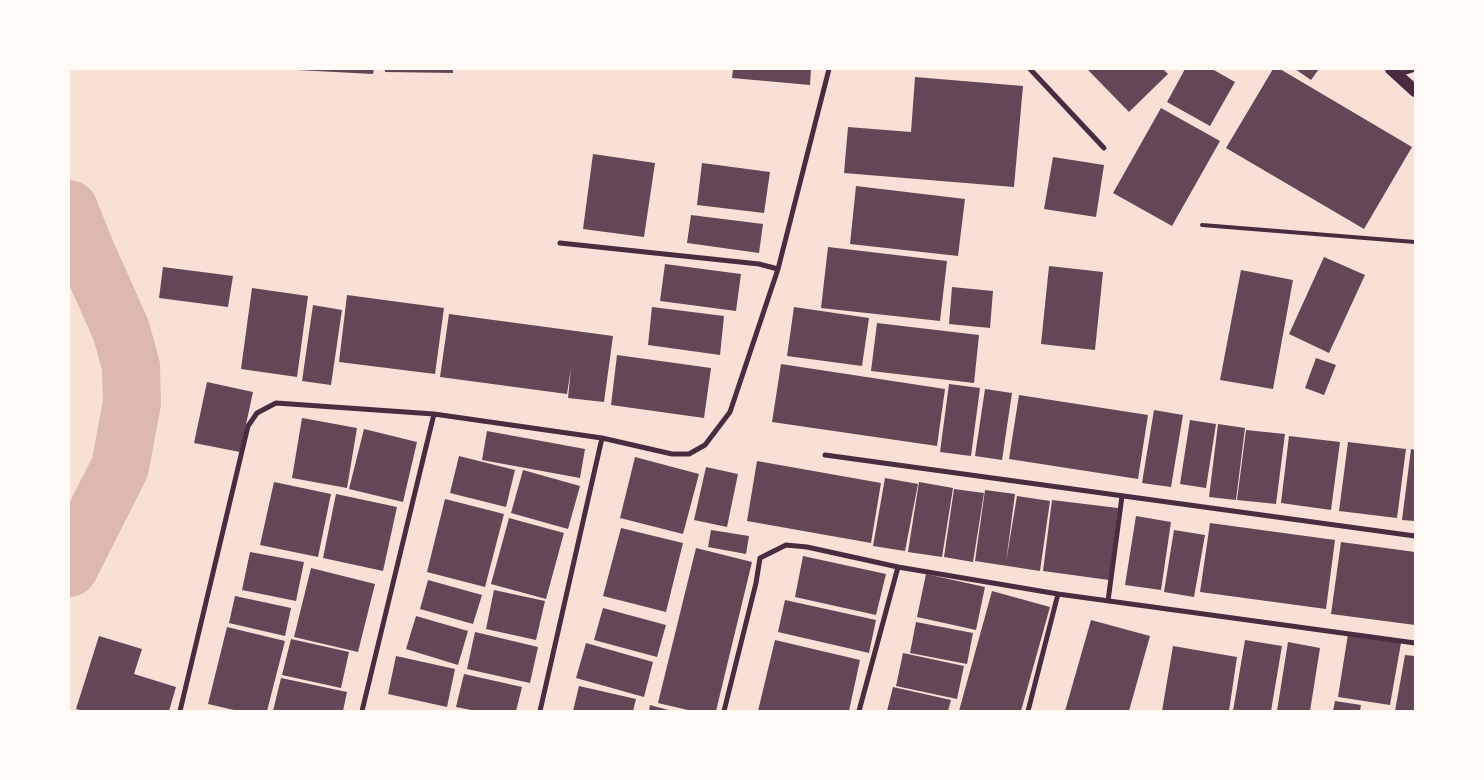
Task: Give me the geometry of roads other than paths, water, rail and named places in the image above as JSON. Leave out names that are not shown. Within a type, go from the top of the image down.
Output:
[{"type":"main road","points":[[1394,72],[1415,91]]},
{"type":"street","points":[[180,711],[248,426],[257,413],[276,403],[434,414],[602,438],[672,454],[689,454],[705,445],[730,412],[778,270],[829,69]]},
{"type":"street","points":[[1030,69],[1104,148]]},
{"type":"street","points":[[1394,72],[1415,69]]},
{"type":"street","points":[[560,243],[759,264],[778,270]]},
{"type":"street","points":[[362,711],[434,414]]},
{"type":"street","points":[[540,711],[602,438]]},
{"type":"street","points":[[825,455],[1415,536]]},
{"type":"street","points":[[1108,601],[1122,496]]},
{"type":"street","points":[[724,711],[756,583],[760,558],[786,545],[807,547],[898,567],[1058,594],[1415,643]]},
{"type":"street","points":[[859,711],[898,567]]},
{"type":"street","points":[[1028,711],[1058,594]]},
{"type":"lane","points":[[1202,225],[1415,242]]},
{"type":"waterway","points":[[69,209],[121,330],[131,366],[132,403],[120,467],[69,568]]}]
